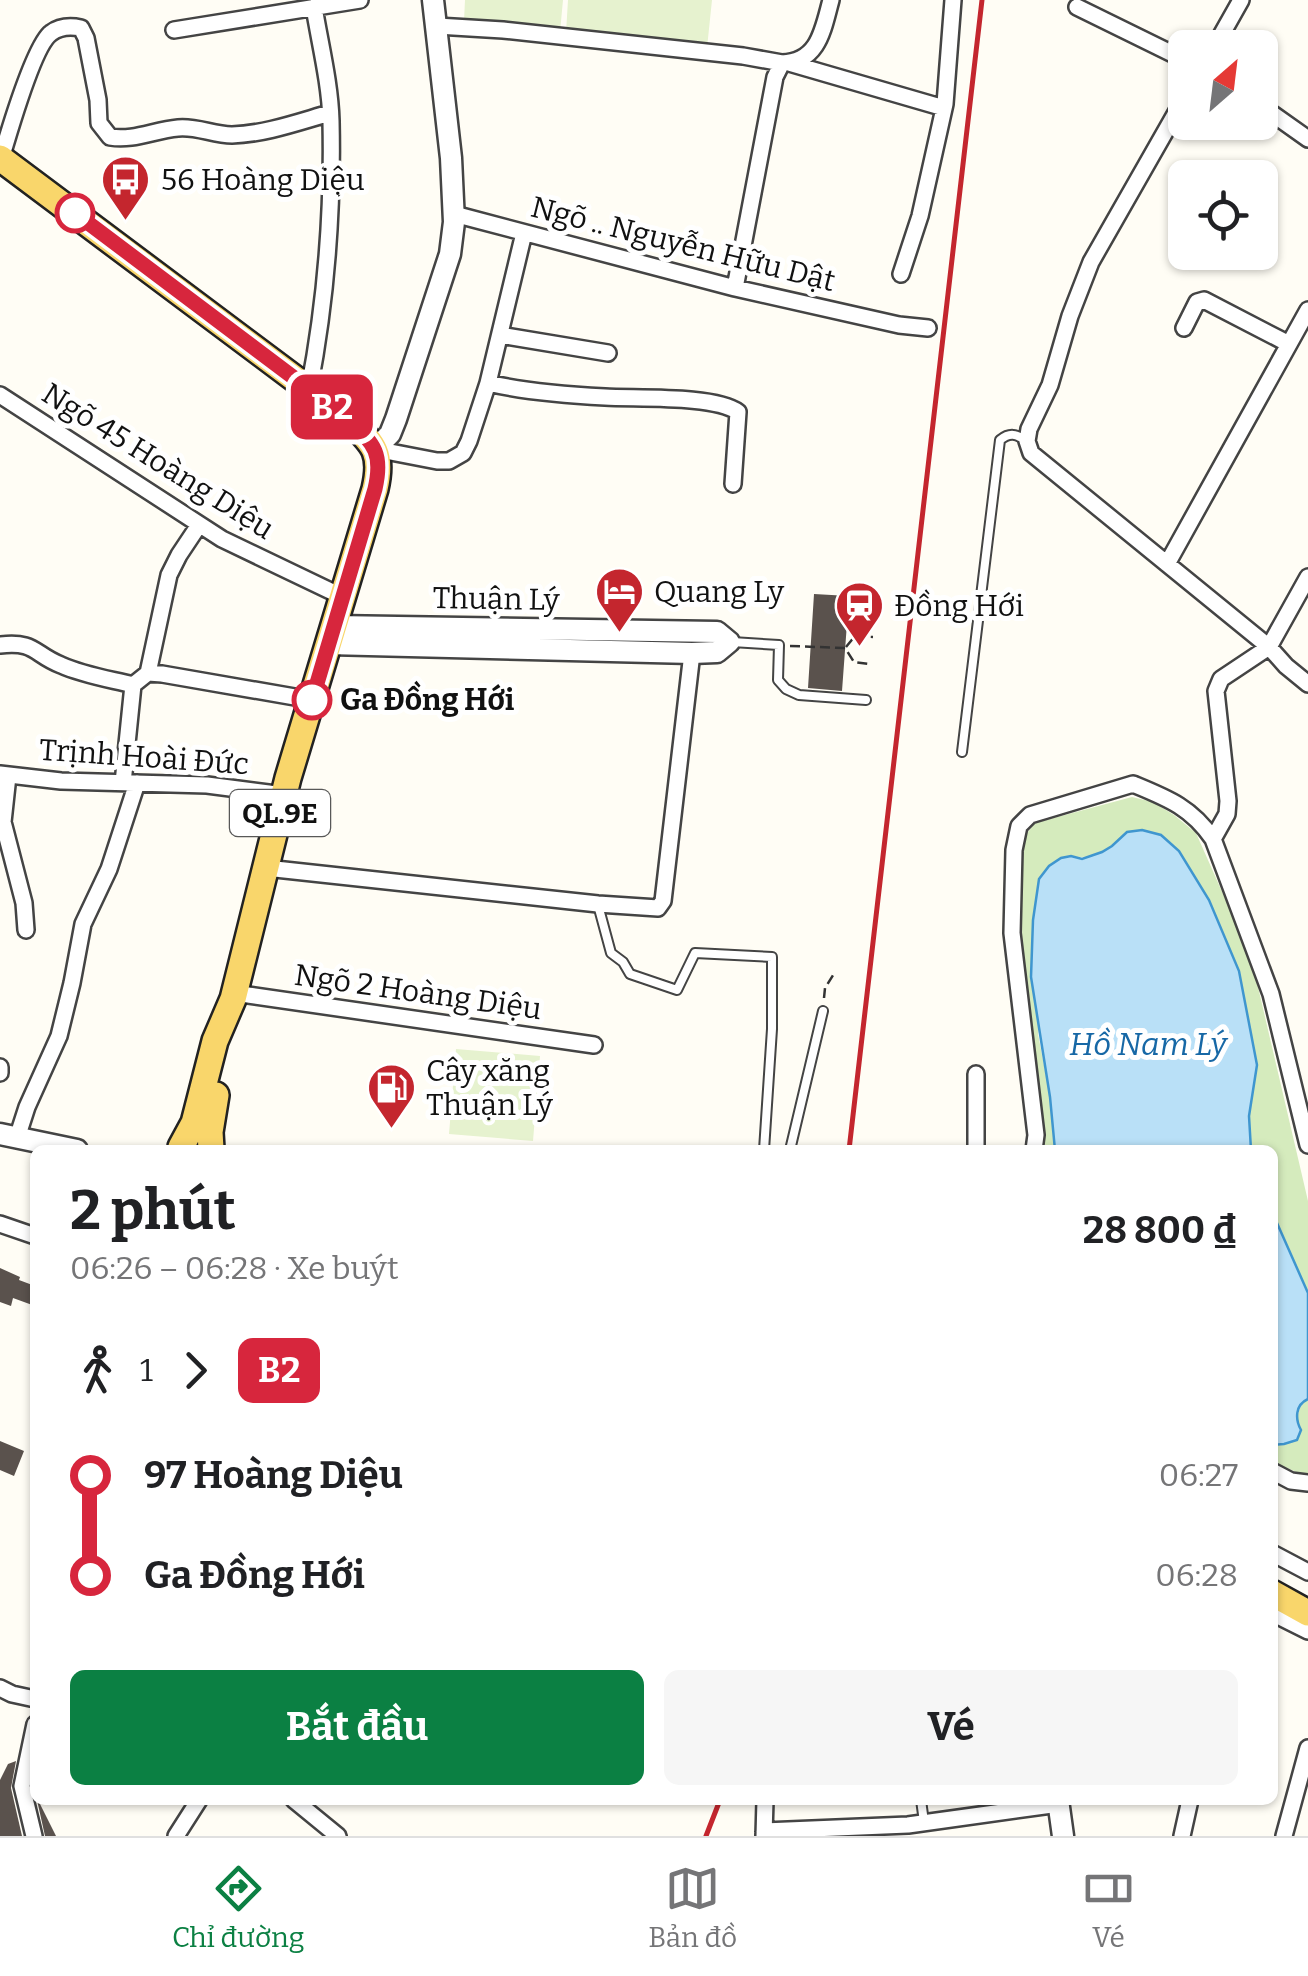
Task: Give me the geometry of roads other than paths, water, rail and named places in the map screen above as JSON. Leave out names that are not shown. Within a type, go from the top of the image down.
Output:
[{"type":"main road","points":[[1,158],[309,388],[346,417],[375,449]]},
{"type":"main road","name":"QL.9E","points":[[182,1145],[194,1123],[214,1041],[233,996],[284,795],[379,470],[375,449]]},
{"type":"main road","name":"QL.9E","points":[[212,1145],[210,1132],[228,1046],[233,996]]},
{"type":"main road","points":[[1278,1577],[1308,1593]]},
{"type":"main road","points":[[1278,1596],[1308,1612]]},
{"type":"street","points":[[174,30],[360,0]]},
{"type":"street","points":[[375,449],[390,434],[396,419],[450,254],[454,214],[451,158],[433,0]]},
{"type":"street","points":[[734,288],[774,77],[786,63],[805,56],[818,45],[830,0]]},
{"type":"street","points":[[901,274],[920,216],[944,108],[953,0]]},
{"type":"street","points":[[1224,30],[1240,0]]},
{"type":"street","points":[[309,388],[330,225],[330,113],[314,7]]},
{"type":"street","points":[[1077,7],[1168,52]]},
{"type":"street","points":[[437,26],[786,63],[944,108]]},
{"type":"street","points":[[1,158],[38,55],[48,34],[63,27],[81,28],[86,38],[99,123],[110,137],[128,140],[191,127],[225,135],[249,134],[330,113]]},
{"type":"street","points":[[1278,118],[1308,139]]},
{"type":"street","points":[[1168,127],[1091,262],[1027,441],[1031,453],[1308,684]]},
{"type":"street","name":"Ngõ .. Nguyễn Hữu Dật","points":[[454,214],[734,288],[928,328]]},
{"type":"street","points":[[375,449],[437,461],[449,461],[462,453],[488,383],[524,233]]},
{"type":"street","points":[[1184,328],[1197,302],[1204,300],[1289,344]]},
{"type":"street","points":[[1167,564],[1308,310]]},
{"type":"street","points":[[500,335],[608,353]]},
{"type":"street","points":[[488,383],[519,390],[728,405],[738,412],[733,484]]},
{"type":"street","points":[[0,416],[5,398]]},
{"type":"street","name":"Ngõ 45 Hoàng Diệu","points":[[5,398],[222,540],[342,597]]},
{"type":"street","points":[[133,684],[148,673],[169,575],[199,525]]},
{"type":"street","points":[[1213,839],[1227,814],[1228,801],[1216,691],[1221,679],[1268,647],[1308,578]]},
{"type":"street","name":"Thuận Lý","points":[[717,632],[729,642],[717,652],[692,653],[331,635],[717,632]]},
{"type":"street","points":[[0,646],[32,647],[59,665],[133,684]]},
{"type":"street","points":[[266,868],[658,908],[664,901],[692,653]]},
{"type":"street","points":[[148,673],[312,700]]},
{"type":"street","points":[[52,1145],[9,1136],[60,1036],[82,924],[109,869],[130,783],[133,684]]},
{"type":"street","points":[[4,775],[3,822],[26,930]]},
{"type":"street","name":"Trịnh Hoài Đức","points":[[4,775],[60,782],[207,786],[284,795]]},
{"type":"street","points":[[1035,1145],[1012,933],[1014,850],[1019,826],[1030,815],[1133,784],[1178,804],[1202,822],[1213,839],[1271,994],[1307,1140]]},
{"type":"street","name":"Ngõ 2 Hoàng Diệu","points":[[233,996],[594,1045]]},
{"type":"street","points":[[976,1074],[976,1145]]},
{"type":"street","points":[[0,1224],[30,1234]]},
{"type":"street","points":[[1278,1474],[1308,1485]]},
{"type":"street","points":[[1278,1556],[1308,1572]]},
{"type":"street","points":[[1278,1617],[1308,1630]]},
{"type":"street","points":[[0,1688],[30,1698]]},
{"type":"street","points":[[30,1748],[22,1786],[34,1836]]},
{"type":"street","points":[[1284,1836],[1308,1748]]},
{"type":"street","points":[[176,1836],[196,1805]]},
{"type":"street","points":[[300,1805],[333,1834]]},
{"type":"street","points":[[765,1805],[764,1834],[915,1828],[1042,1805]]},
{"type":"street","points":[[1058,1805],[1063,1836]]},
{"type":"street","points":[[1182,1836],[1189,1805]]},
{"type":"lane","points":[[962,752],[1000,440],[1012,434],[1027,441]]},
{"type":"lane","points":[[729,642],[779,645],[778,680],[799,695],[866,700]]},
{"type":"lane","points":[[598,904],[611,953],[630,974],[677,990],[695,953],[772,957],[764,1145]]},
{"type":"lane","points":[[791,1145],[823,1011]]},
{"type":"water","name":"Hồ Nam Lý","points":[[1142,830],[1161,835],[1179,851],[1209,900],[1239,971],[1257,1065],[1249,1116],[1251,1145],[1055,1145],[1031,977],[1039,879],[1061,858],[1082,859],[1102,852],[1127,832]]},
{"type":"water","points":[[1278,1225],[1308,1293],[1308,1399],[1297,1413],[1301,1430],[1297,1440],[1278,1444]]},
{"type":"railway","points":[[850,1145],[982,0]]},
{"type":"railway","points":[[706,1836],[718,1805]]},
{"type":"place","name":"56 Hoàng Diệu","points":[[126,222]]},
{"type":"place","name":"Quang Ly","points":[[619,634]]},
{"type":"place","name":"Đồng Hới","points":[[859,648]]},
{"type":"place","name":"Ga Đồng Hới","points":[[312,700]]},
{"type":"place","name":"Cây xăng Thuận Lý","points":[[391,1130]]}]
